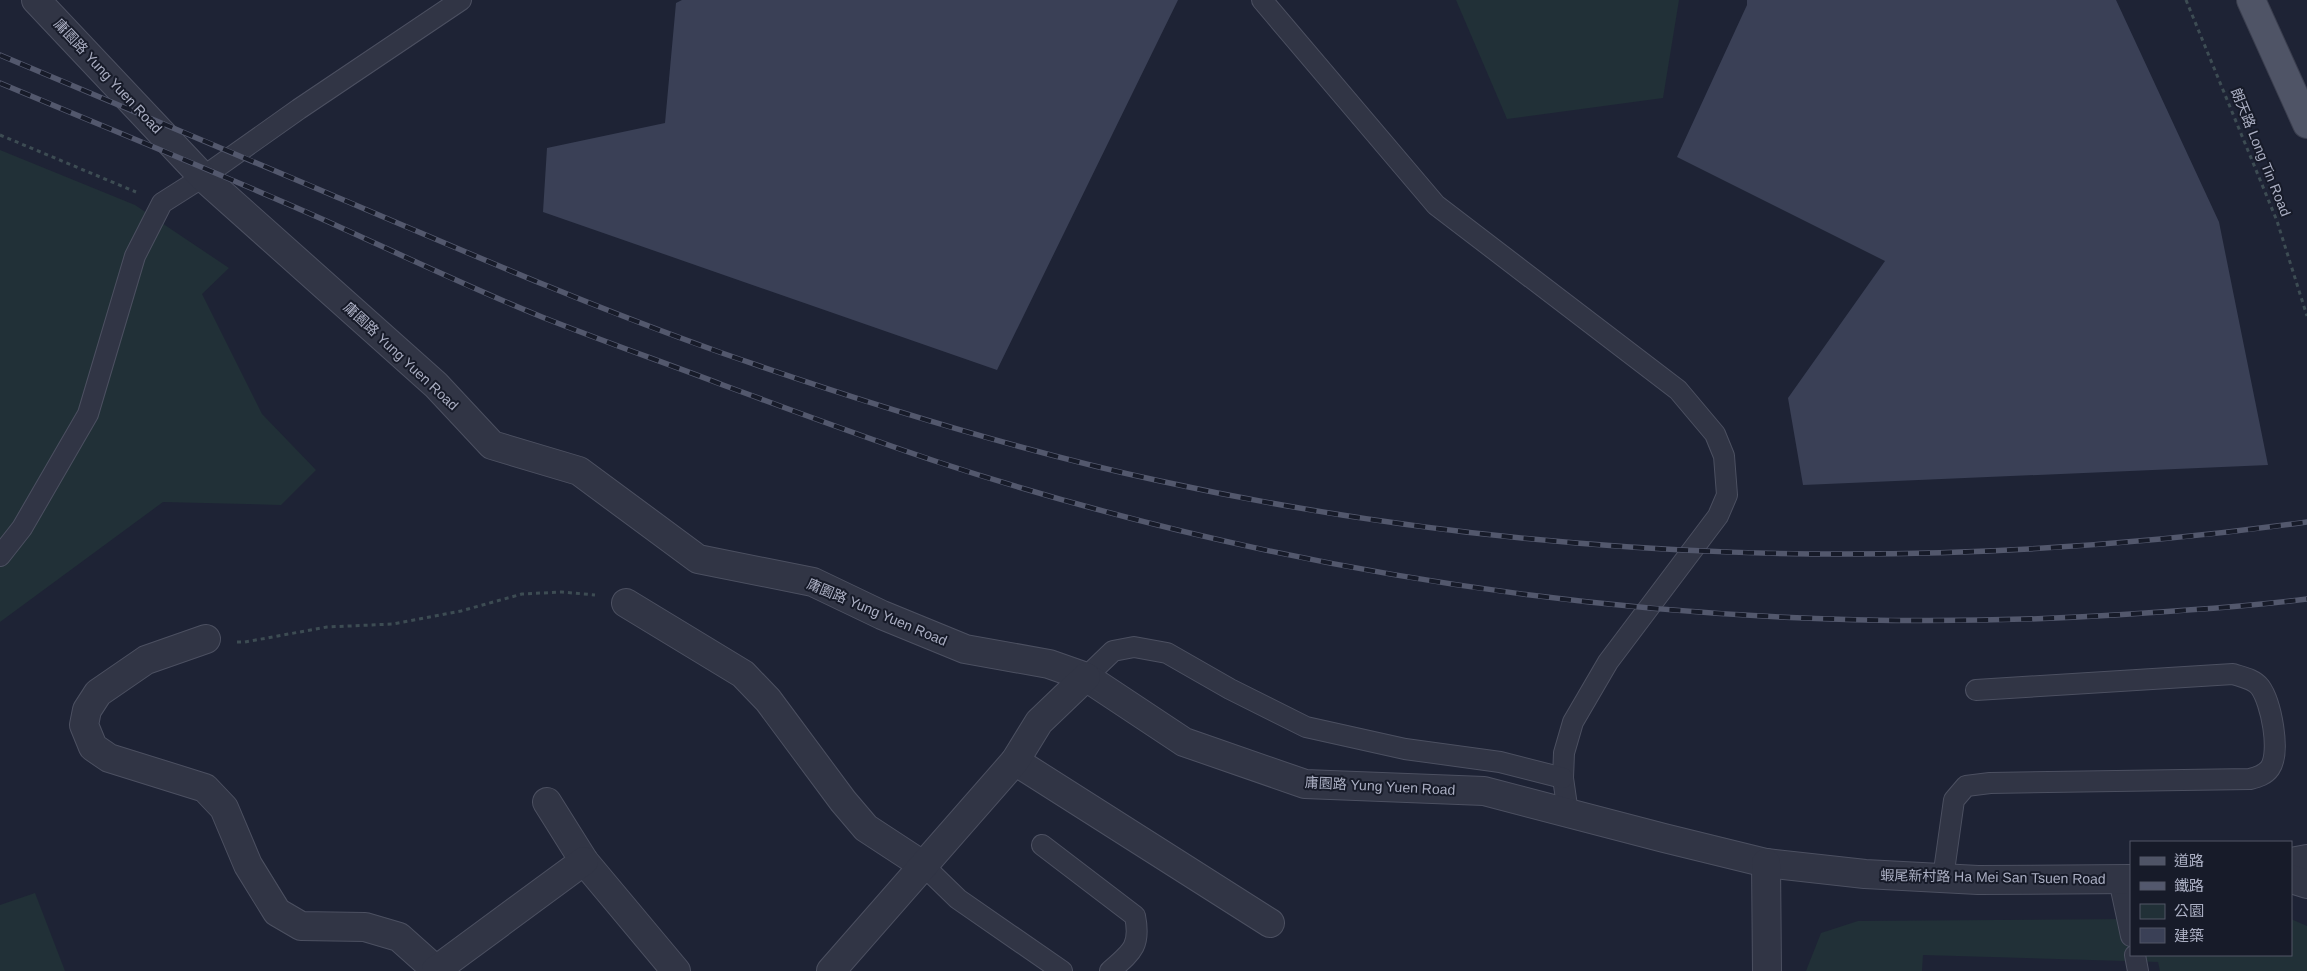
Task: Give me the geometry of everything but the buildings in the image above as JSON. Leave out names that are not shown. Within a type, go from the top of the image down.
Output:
[{"type":"main road","points":[[2251,0],[2307,124]]},
{"type":"street","name":"庸園路 Yung Yuen Road","points":[[36,0],[203,177],[436,385],[492,445],[579,471],[698,559],[813,582],[882,615],[965,649],[1049,664],[1086,677],[1184,742],[1305,784],[1484,791]]},
{"type":"street","points":[[626,603],[743,674],[768,700],[843,801],[866,828],[924,866]]},
{"type":"street","points":[[206,639],[146,660],[98,692],[87,710],[84,725],[93,747],[109,758],[204,788],[224,808],[248,865],[277,912],[301,926],[365,927],[399,937],[436,970],[584,861]]},
{"type":"street","points":[[831,971],[1015,761],[1039,722],[1086,677]]},
{"type":"street","points":[[1015,761],[1270,923]]},
{"type":"street","name":"蝦尾新村路 Ha Mei San Tsuen Road","points":[[1484,791],[1766,863],[1866,874],[1942,878],[2125,879]]},
{"type":"street","points":[[547,802],[584,861],[676,971]]},
{"type":"street","points":[[2292,862],[2307,859]]},
{"type":"street","points":[[1766,863],[1767,971]]},
{"type":"street","points":[[2292,879],[2307,884]]},
{"type":"lane","points":[[0,556],[22,528],[88,414],[135,256],[162,203],[203,177],[299,109],[460,0]]},
{"type":"lane","points":[[1262,0],[1436,205],[1678,390],[1716,434],[1724,456],[1727,495],[1718,516],[1608,662],[1573,722],[1564,752],[1563,778],[1568,812]]},
{"type":"lane","points":[[1086,677],[1113,651],[1134,647],[1166,652],[1230,689],[1306,727],[1405,749],[1500,762],[1563,778]]},
{"type":"lane","points":[[1942,878],[1954,800],[1966,786],[1984,783],[2250,779],[2263,775],[2271,767],[2274,752],[2272,716],[2268,700],[2259,685],[2247,678],[2233,674],[1976,690]]},
{"type":"lane","points":[[1042,845],[1135,916],[1138,934],[1133,951],[1110,971]]},
{"type":"lane","points":[[924,866],[958,899],[1051,968]]},
{"type":"lane","points":[[2125,879],[2130,926]]},
{"type":"lane","points":[[2135,956],[2138,971]]},
{"type":"path","name":"朗天路 Long Tin Road","points":[[2186,0],[2277,221],[2307,316]]},
{"type":"path","points":[[0,135],[162,203]]},
{"type":"path","points":[[206,639],[245,642],[328,627],[393,624],[461,611],[522,594],[562,592],[597,596],[626,603]]},
{"type":"green space","points":[[1456,0],[1679,0],[1663,98],[1507,119]]},
{"type":"green space","points":[[0,150],[135,205],[229,268],[202,294],[262,414],[316,470],[281,505],[163,502],[0,622]]},
{"type":"green space","points":[[35,893],[65,971],[0,971],[0,905]]},
{"type":"green space","points":[[2130,919],[2130,956],[2292,956],[2292,919],[2307,926],[2307,971],[2160,971],[2158,962],[1923,955],[1922,971],[1806,971],[1821,933],[1858,921]]},
{"type":"railway","points":[[0,55],[526,277],[672,335],[830,390],[939,424],[1049,455],[1160,481],[1302,508],[1445,529],[1588,544],[1732,552],[1876,554],[2020,549],[2164,539],[2307,522]]},
{"type":"railway","points":[[0,83],[322,219],[514,306],[610,343],[938,462],[1081,505],[1225,541],[1372,571],[1519,594],[1668,610],[1817,619],[1966,620],[2115,615],[2235,607],[2307,599]]}]
